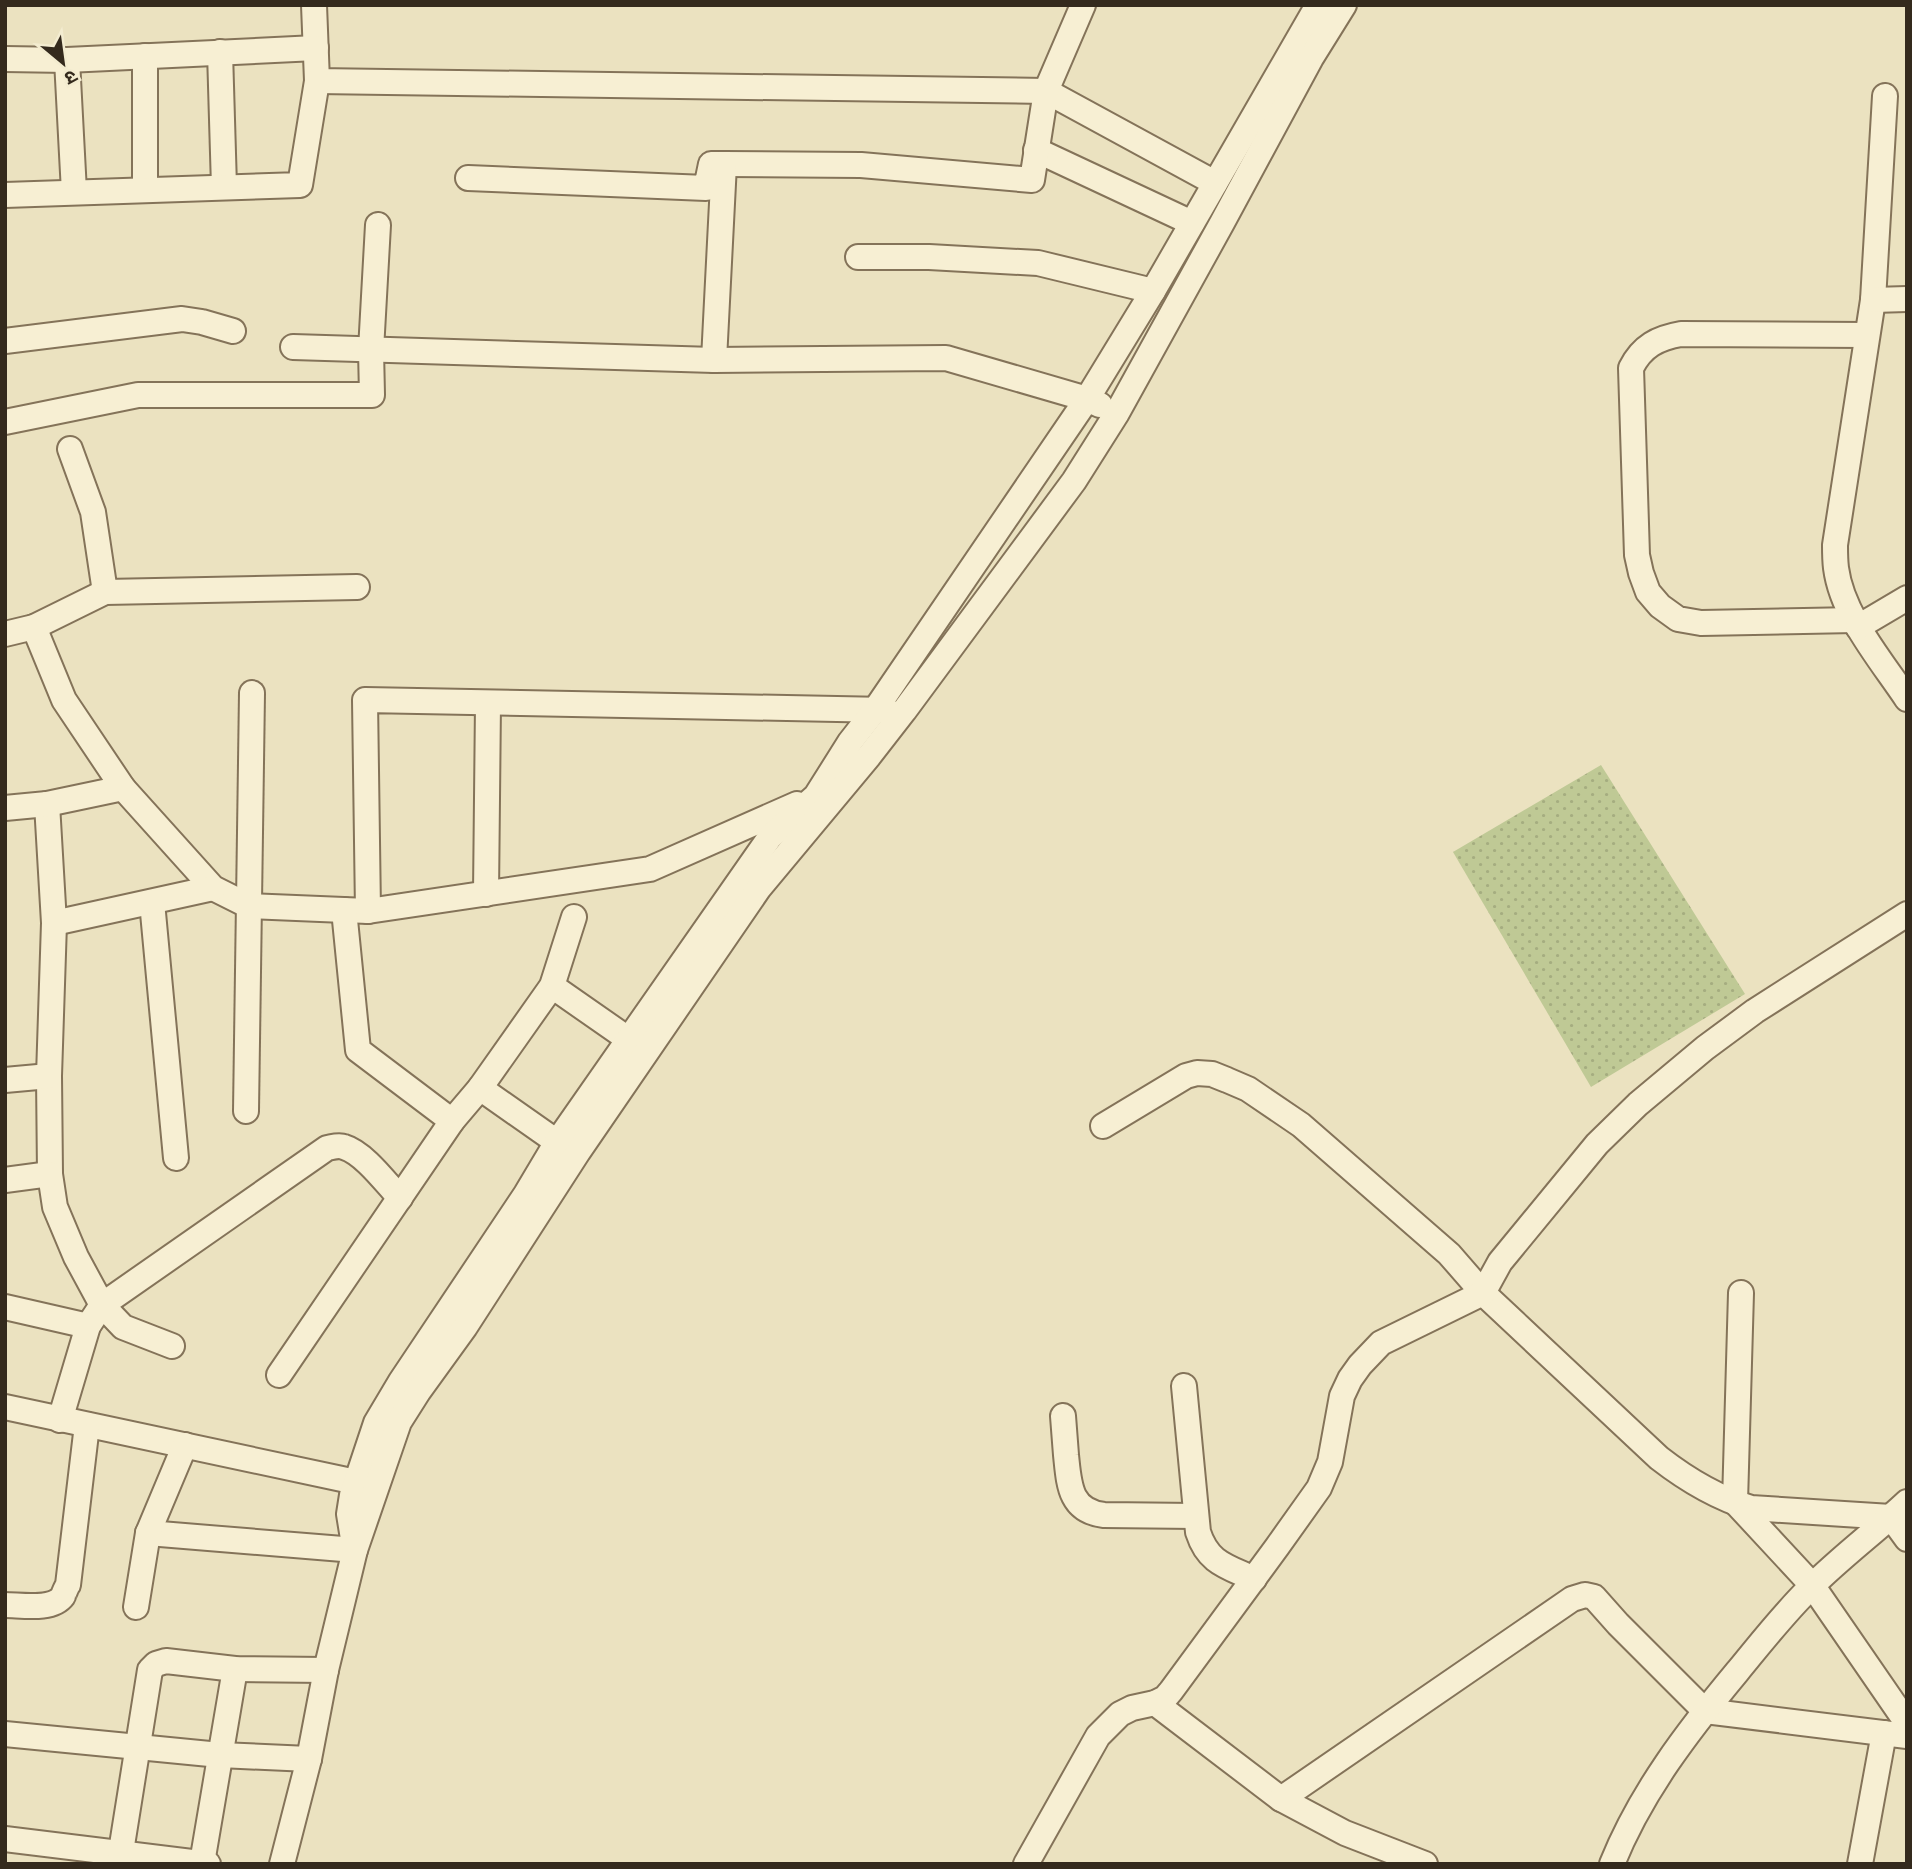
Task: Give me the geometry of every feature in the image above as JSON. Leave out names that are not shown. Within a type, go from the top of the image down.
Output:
[{"type":"street","points":[[5,195],[300,185],[317,80],[314,5]]},
{"type":"street","points":[[468,178],[706,188],[711,164],[724,164],[861,165],[1032,180],[1046,91],[1083,5]]},
{"type":"street","points":[[568,1147],[823,799],[850,742],[875,710],[1087,399],[1153,291],[1318,5]]},
{"type":"street","points":[[355,1550],[349,1514],[356,1482],[376,1423],[391,1418],[418,1392],[465,1327],[628,1039],[770,837],[823,799],[869,756],[1074,481],[1117,412],[1311,58],[1344,5]]},
{"type":"street","points":[[5,59],[67,60],[316,48]]},
{"type":"street","points":[[220,52],[224,187]]},
{"type":"street","points":[[145,56],[145,190]]},
{"type":"street","points":[[67,60],[74,192]]},
{"type":"street","points":[[317,80],[1046,91],[1215,183]]},
{"type":"street","points":[[1885,96],[1873,300],[1835,545],[1836,568],[1841,589],[1856,624],[1907,699]]},
{"type":"street","points":[[1037,150],[1192,223]]},
{"type":"street","points":[[714,360],[724,164]]},
{"type":"street","points":[[5,422],[138,394],[372,395],[371,350],[378,225]]},
{"type":"street","points":[[858,257],[929,257],[1038,263],[1153,291]]},
{"type":"street","points":[[1873,300],[1907,299]]},
{"type":"street","points":[[5,341],[182,319],[233,331]]},
{"type":"street","points":[[1867,335],[1681,334],[1650,343],[1637,355],[1631,368],[1637,555],[1648,592],[1660,606],[1678,619],[1701,623],[1856,624],[1907,598]]},
{"type":"street","points":[[293,347],[714,360],[946,358],[1087,399],[1117,412]]},
{"type":"street","points":[[71,449],[93,512],[105,592]]},
{"type":"street","points":[[5,634],[34,627],[105,592],[357,587]]},
{"type":"street","points":[[34,627],[64,701],[123,788],[214,888],[249,906],[356,911],[650,869],[823,799]]},
{"type":"street","points":[[246,1111],[252,693]]},
{"type":"street","points":[[452,1121],[358,1049],[356,911],[365,700],[904,711]]},
{"type":"street","points":[[486,894],[488,703]]},
{"type":"street","points":[[5,808],[47,804],[123,788]]},
{"type":"street","points":[[47,804],[54,923],[50,1174],[55,1207],[74,1252],[102,1305],[123,1327],[172,1346]]},
{"type":"street","points":[[54,923],[214,888]]},
{"type":"street","points":[[152,902],[176,1157]]},
{"type":"street","points":[[1026,1864],[1098,1736],[1120,1714],[1165,1698],[1319,1488],[1330,1462],[1342,1396],[1360,1365],[1381,1343],[1483,1293],[1500,1262],[1597,1144],[1638,1104],[1705,1048],[1755,1011],[1907,915]]},
{"type":"street","points":[[279,1375],[452,1121],[480,1088],[552,986],[574,917]]},
{"type":"street","points":[[552,986],[628,1039]]},
{"type":"street","points":[[1102,1126],[1185,1076],[1197,1073],[1212,1074],[1248,1089],[1301,1125],[1449,1254],[1483,1293],[1659,1458],[1678,1472],[1735,1503],[1751,1508],[1899,1509]]},
{"type":"street","points":[[5,1080],[50,1076]]},
{"type":"street","points":[[480,1088],[568,1147]]},
{"type":"street","points":[[60,1420],[88,1326],[102,1305],[327,1148],[341,1146],[354,1152],[375,1170],[400,1198]]},
{"type":"street","points":[[5,1180],[50,1174]]},
{"type":"street","points":[[1741,1293],[1735,1503],[1812,1585],[1907,1723]]},
{"type":"street","points":[[5,1307],[88,1326]]},
{"type":"street","points":[[1184,1386],[1198,1532],[1205,1551],[1221,1564],[1254,1579]]},
{"type":"street","points":[[5,1408],[356,1482]]},
{"type":"street","points":[[1063,1416],[1070,1489],[1084,1508],[1093,1514],[1104,1515],[1196,1516]]},
{"type":"street","points":[[282,1864],[309,1759],[326,1670],[355,1550],[391,1418]]},
{"type":"street","points":[[5,1605],[47,1605],[63,1596],[68,1585],[87,1425]]},
{"type":"street","points":[[136,1607],[148,1532],[184,1445]]},
{"type":"street","points":[[1899,1509],[1907,1539]]},
{"type":"street","points":[[1612,1864],[1642,1801],[1705,1711],[1812,1585],[1899,1509]]},
{"type":"street","points":[[148,1532],[355,1550]]},
{"type":"street","points":[[1281,1799],[1572,1599],[1585,1595],[1594,1597],[1705,1711],[1895,1735],[1860,1864]]},
{"type":"street","points":[[120,1859],[150,1670],[156,1664],[166,1661],[235,1669],[326,1670]]},
{"type":"street","points":[[202,1863],[235,1669]]},
{"type":"street","points":[[1155,1703],[1281,1799],[1345,1833],[1425,1864]]},
{"type":"street","points":[[5,1734],[220,1755],[309,1759]]},
{"type":"street","points":[[5,1839],[49,1854],[208,1864]]},
{"type":"green space","points":[[1601,765],[1745,994],[1591,1087],[1453,852]]}]
